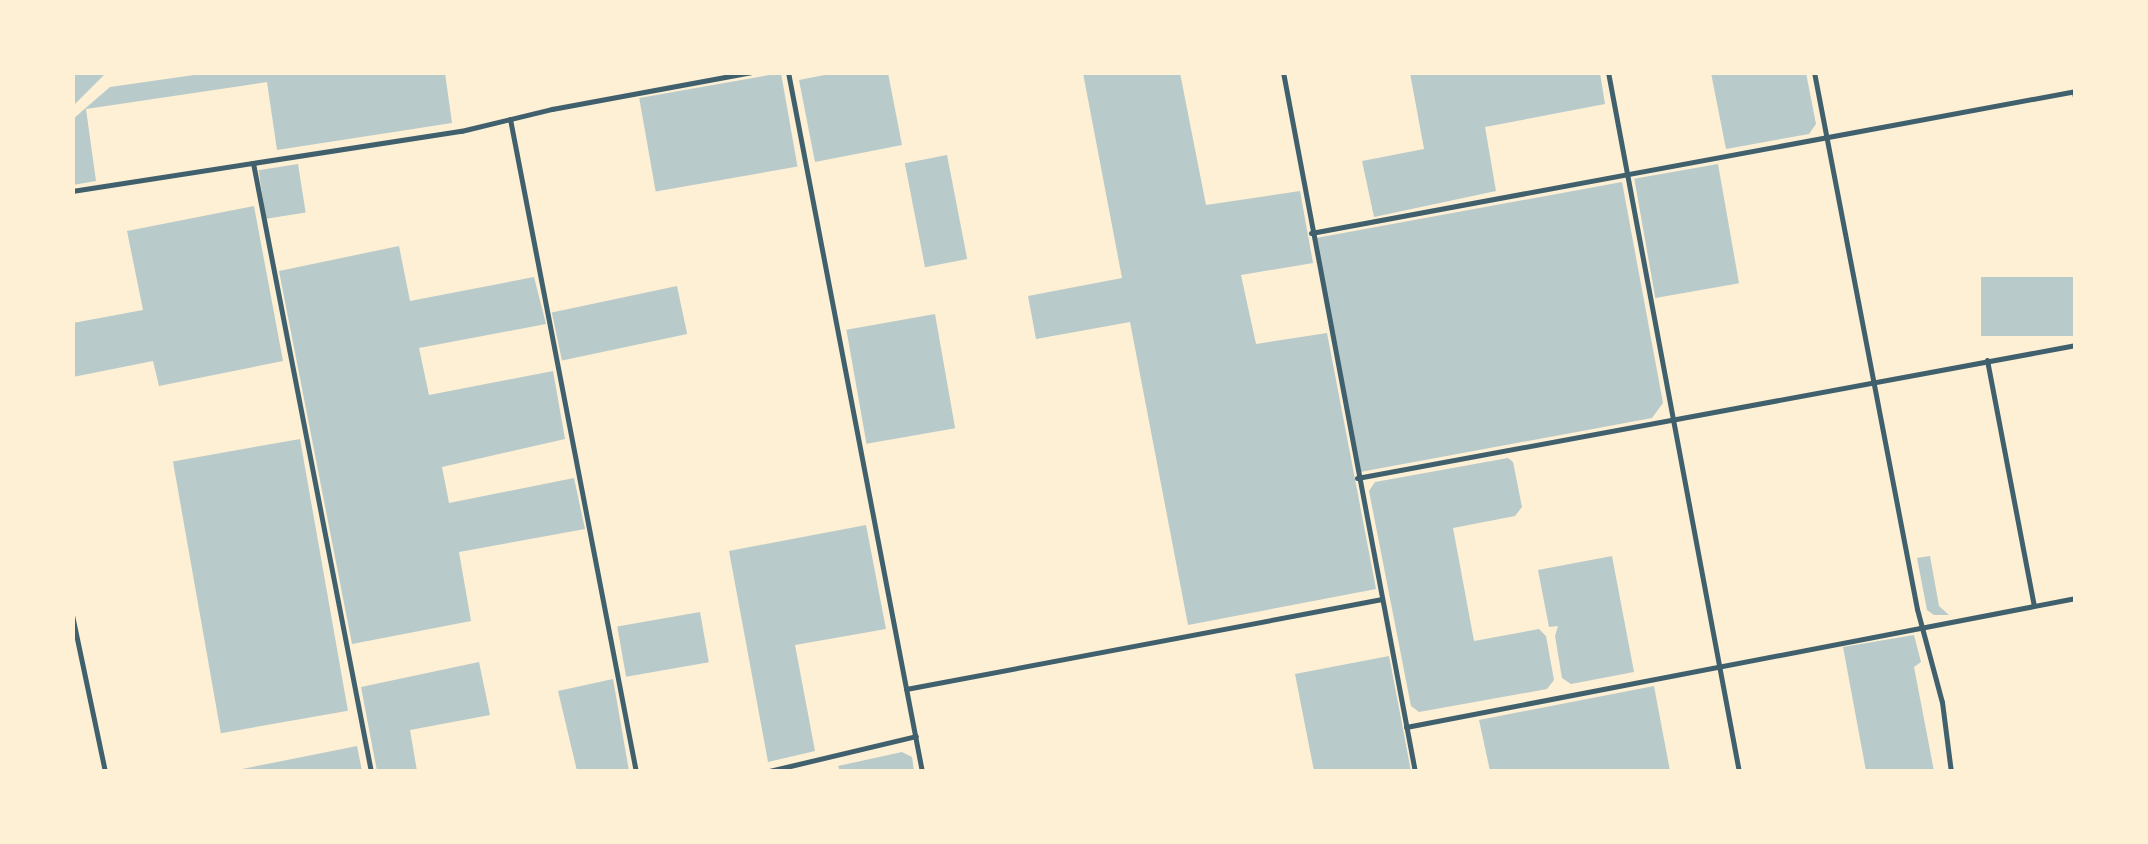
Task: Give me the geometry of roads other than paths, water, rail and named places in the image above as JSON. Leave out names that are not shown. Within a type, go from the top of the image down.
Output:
[{"type":"street","points":[[72,191],[510,119],[751,72]]},
{"type":"street","points":[[788,72],[922,772]]},
{"type":"street","points":[[1282,72],[1415,772]]},
{"type":"street","points":[[1608,72],[1739,772]]},
{"type":"street","points":[[1814,72],[1921,626],[1942,702],[1951,772]]},
{"type":"street","points":[[1311,233],[2074,92],[2076,102]]},
{"type":"street","points":[[510,119],[636,772]]},
{"type":"street","points":[[253,164],[371,772]]},
{"type":"street","points":[[1357,478],[2076,345]]},
{"type":"street","points":[[1987,360],[2034,606]]},
{"type":"street","points":[[1406,727],[2076,598]]},
{"type":"street","points":[[906,689],[1381,599]]},
{"type":"street","points":[[72,615],[105,772]]},
{"type":"street","points":[[766,772],[916,736]]}]
